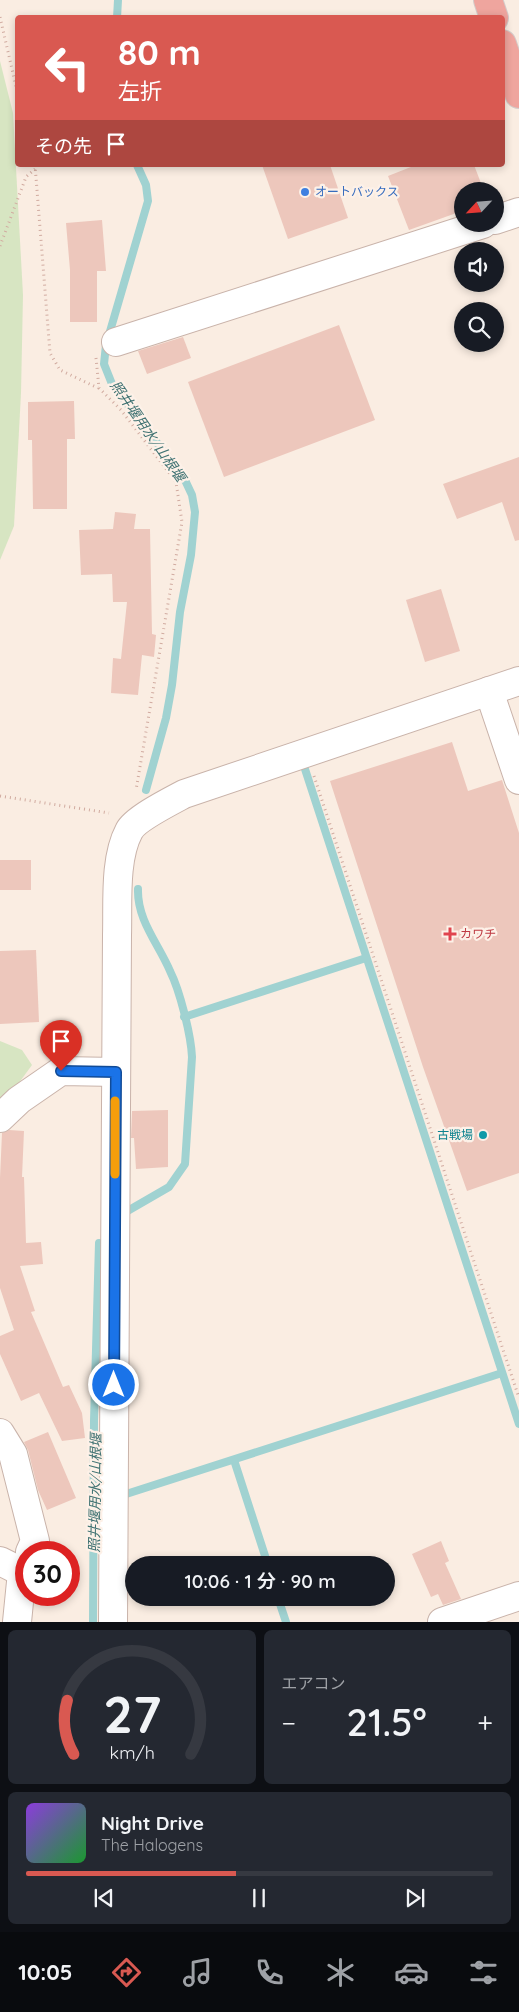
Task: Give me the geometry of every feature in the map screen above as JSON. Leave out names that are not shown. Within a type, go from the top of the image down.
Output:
[{"type":"highway","points":[[488,0],[493,15]]},
{"type":"highway","points":[[505,53],[519,94]]},
{"type":"street","points":[[504,217],[519,212]]},
{"type":"street","points":[[116,342],[458,232]]},
{"type":"street","points":[[113,1622],[117,935],[120,860],[131,823],[184,794],[519,681]]},
{"type":"street","points":[[489,691],[519,780]]},
{"type":"street","points":[[0,1118],[19,1100],[61,1071],[116,1072]]},
{"type":"street","points":[[0,1432],[13,1454],[35,1541]]},
{"type":"street","points":[[442,1622],[519,1596]]},
{"type":"street","points":[[17,1622],[18,1606]]},
{"type":"path","points":[[0,17],[15,82]]},
{"type":"path","points":[[0,246],[26,177],[35,167]]},
{"type":"path","points":[[0,796],[131,823],[182,522],[176,482],[121,410],[99,388],[60,370],[50,353],[35,167]]},
{"type":"path","points":[[99,388],[95,363],[96,352],[116,342]]},
{"type":"path","points":[[306,752],[519,1398]]},
{"type":"green space","points":[[0,61],[13,113],[23,295],[21,393],[14,526],[0,560]]},
{"type":"green space","points":[[0,1041],[22,1050],[32,1065],[10,1095],[0,1101]]},
{"type":"building","name":"オートバックス","points":[[263,167],[331,167],[348,218],[288,239]]},
{"type":"building","points":[[411,167],[475,167],[481,182],[454,182],[454,214],[409,230],[388,176]]},
{"type":"building","points":[[102,220],[106,271],[97,271],[97,322],[70,322],[70,270],[66,223]]},
{"type":"building","points":[[339,325],[375,420],[224,477],[188,382]]},
{"type":"building","points":[[183,337],[191,358],[147,374],[138,351]]},
{"type":"building","points":[[74,401],[75,439],[67,439],[67,509],[33,509],[32,440],[28,440],[28,402]]},
{"type":"building","points":[[519,457],[519,540],[515,541],[502,502],[457,519],[443,484]]},
{"type":"building","points":[[115,512],[136,514],[134,529],[150,529],[152,634],[156,635],[154,657],[142,655],[138,695],[111,693],[113,658],[121,659],[127,602],[113,602],[112,574],[81,575],[79,530],[113,529]]},
{"type":"building","points":[[441,589],[460,651],[425,662],[406,600]]},
{"type":"building","name":"カワチ","points":[[452,742],[468,791],[502,780],[519,833],[519,1173],[467,1191],[423,1067],[330,781]]},
{"type":"building","points":[[0,860],[31,860],[31,890],[0,890]]},
{"type":"building","points":[[36,950],[39,1022],[0,1024],[0,951]]},
{"type":"building","points":[[168,1110],[168,1167],[136,1169],[134,1138],[131,1138],[132,1111]]},
{"type":"building","points":[[9,1130],[24,1131],[22,1177],[24,1177],[26,1243],[41,1242],[43,1264],[20,1266],[35,1311],[31,1312],[63,1387],[69,1385],[82,1413],[85,1438],[62,1441],[39,1393],[21,1401],[0,1354],[0,1336],[14,1330],[0,1288],[2,1133]]},
{"type":"building","points":[[48,1432],[76,1498],[47,1510],[38,1490],[28,1450],[24,1442]]},
{"type":"building","points":[[441,1541],[449,1561],[445,1563],[461,1599],[443,1605],[438,1594],[431,1597],[412,1554]]},
{"type":"waterway","name":"照井堰用水/山根堰","points":[[117,15],[118,0]]},
{"type":"waterway","name":"照井堰用水/山根堰","points":[[138,167],[146,185],[148,201],[106,345],[104,364],[112,384],[184,478],[192,495],[195,512],[191,555],[180,612],[172,685],[166,718],[146,790]]},
{"type":"waterway","points":[[303,763],[519,1424]]},
{"type":"waterway","name":"照井堰用水/山根堰","points":[[124,1213],[169,1187],[185,1164],[192,1057],[187,1025],[178,990],[141,911],[138,889]]},
{"type":"waterway","points":[[184,1017],[366,958]]},
{"type":"waterway","name":"照井堰用水/山根堰","points":[[93,1622],[94,1421],[99,1243]]},
{"type":"waterway","points":[[120,1496],[502,1373]]},
{"type":"waterway","points":[[234,1460],[265,1556]]},
{"type":"waterway","points":[[94,1505],[109,1500]]},
{"type":"waterway","points":[[281,1606],[286,1622]]},
{"type":"slow traffic","points":[[115,1101],[115,1174]]},
{"type":"place","name":"オートバックス","points":[[305,192]]},
{"type":"place","name":"カワチ","points":[[450,934]]},
{"type":"place","name":"古戦場","points":[[483,1135]]},
{"type":"route","points":[[61,1071],[116,1072],[114,1385]]}]
